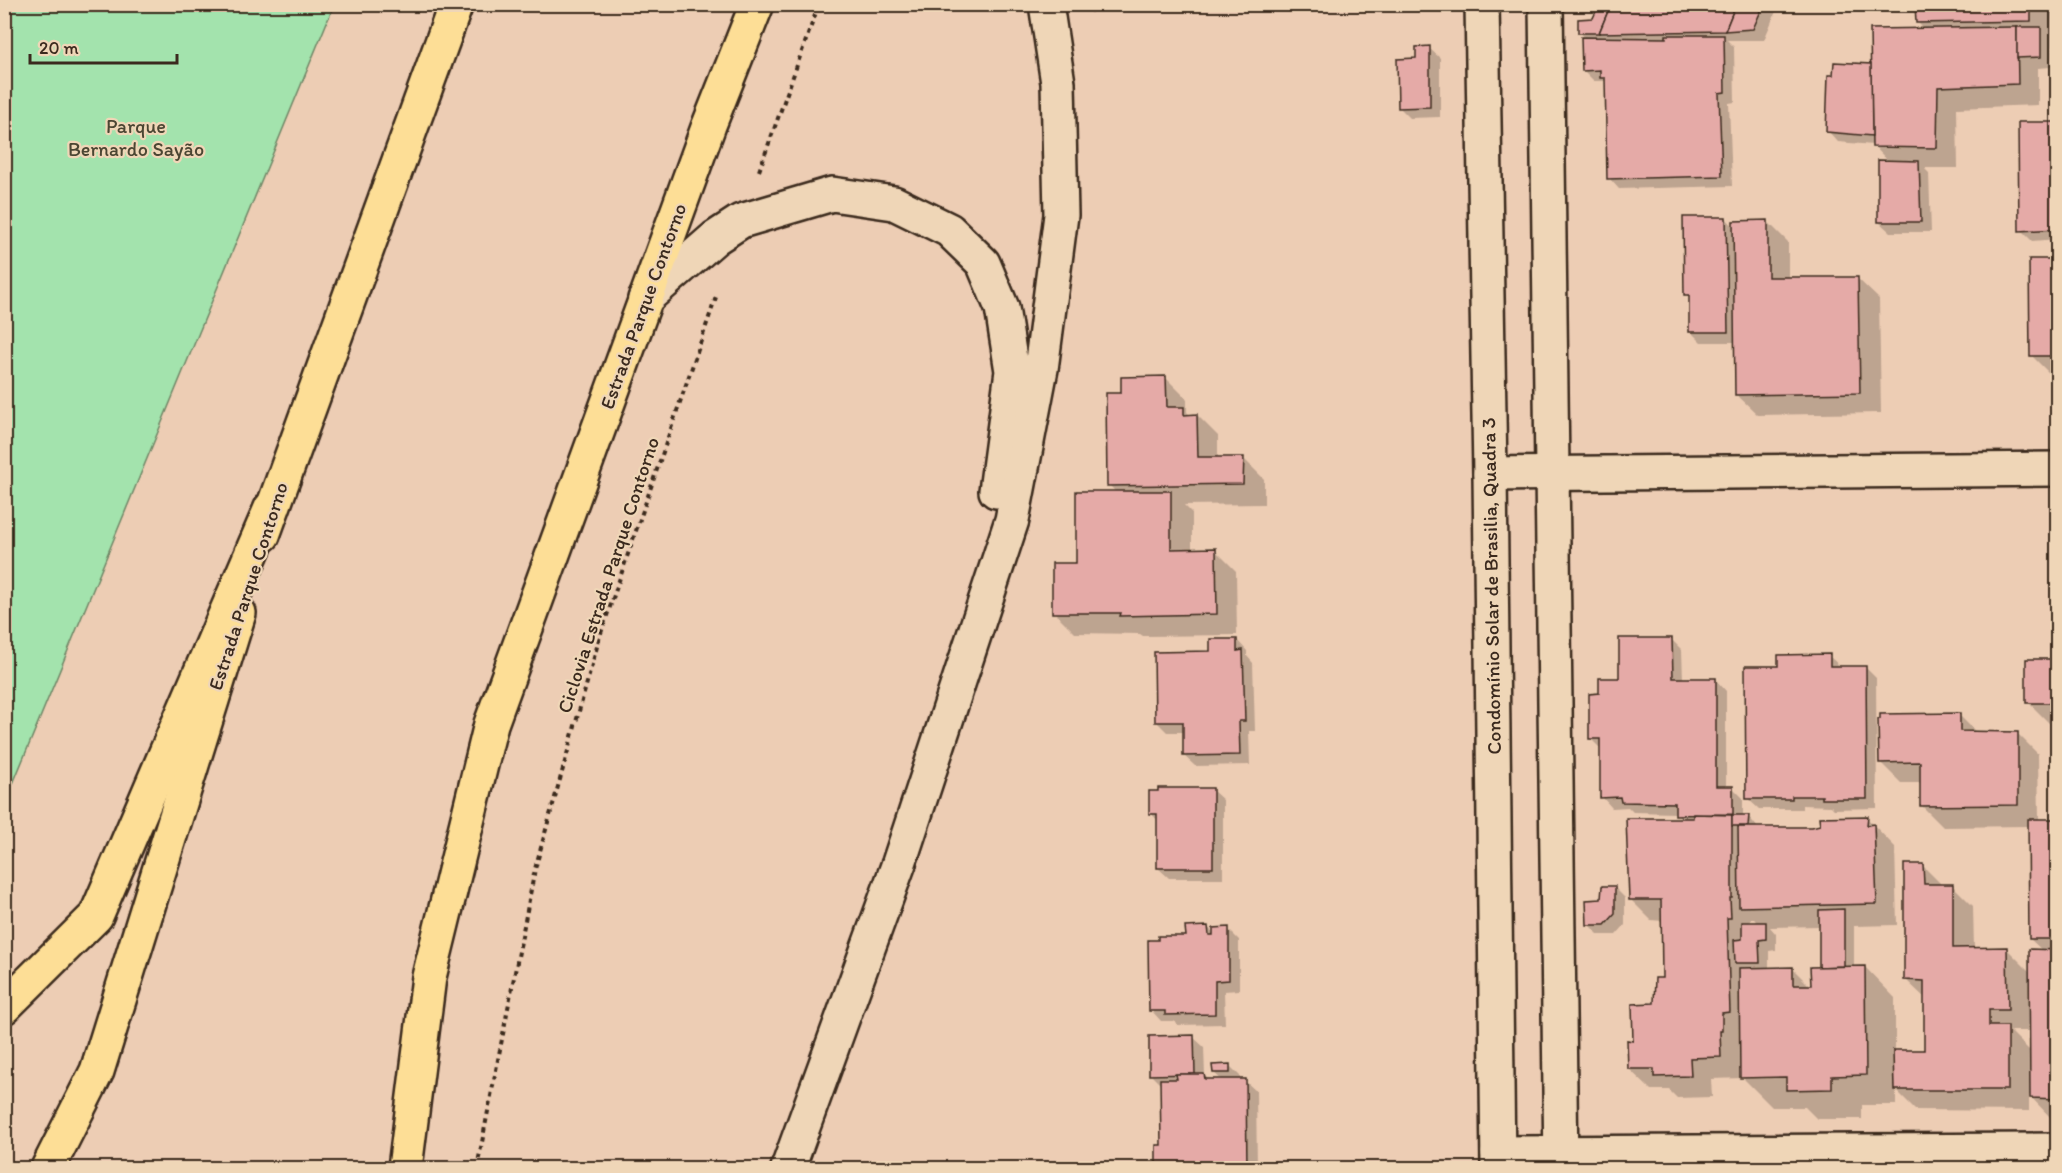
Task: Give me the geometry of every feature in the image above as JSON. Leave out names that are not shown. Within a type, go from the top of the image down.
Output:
[{"type":"main road","name":"Estrada Parque Contorno","points":[[48,1168],[97,1071],[271,508],[456,4]]},
{"type":"main road","name":"Estrada Parque Contorno","points":[[405,1168],[429,977],[491,724],[709,125],[758,4]]},
{"type":"main road","points":[[4,1007],[96,916],[271,508]]},
{"type":"street","points":[[788,1168],[900,863],[1012,520],[1041,369],[1061,215],[1058,83],[1046,4]]},
{"type":"street","name":"Condomínio Solar de Brasilia, Quadra 3","points":[[1482,4],[1498,1161]]},
{"type":"street","points":[[1546,4],[1561,1160]]},
{"type":"street","points":[[645,299],[714,238],[741,221],[832,194],[894,203],[949,230],[983,263],[1002,308],[1011,371],[977,626]]},
{"type":"street","points":[[1490,474],[2058,469]]},
{"type":"street","points":[[1498,1161],[2058,1150]]},
{"type":"path","points":[[741,221],[819,4]]},
{"type":"path","name":"Ciclovia Estrada Parque Contorno","points":[[477,1168],[535,869],[600,636],[717,293]]},
{"type":"green space","name":"Parque Bernardo Sayão","points":[[4,5],[334,5],[5,803]]},
{"type":"building","points":[[1588,4],[1611,4],[1599,33],[1578,33],[1578,19],[1593,18],[1598,7]]},
{"type":"building","points":[[1611,4],[1736,4],[1725,31],[1599,33]]},
{"type":"building","points":[[1736,4],[1764,4],[1753,29],[1725,31]]},
{"type":"building","points":[[1915,4],[2031,4],[2031,21],[1916,23]]},
{"type":"building","points":[[2017,27],[2018,84],[1938,87],[1937,148],[1872,147],[1870,29]]},
{"type":"building","points":[[2017,27],[2041,27],[2041,57],[2017,58]]},
{"type":"building","points":[[1666,35],[1724,35],[1725,92],[1719,93],[1722,176],[1607,179],[1605,78],[1600,78],[1600,70],[1582,71],[1581,37],[1666,38]]},
{"type":"building","points":[[1430,46],[1430,107],[1398,108],[1397,59],[1416,58],[1416,47]]},
{"type":"building","points":[[1834,62],[1871,64],[1872,136],[1826,132],[1828,75],[1833,75]]},
{"type":"building","points":[[2018,122],[2058,122],[2058,229],[2019,231]]},
{"type":"building","points":[[1878,160],[1919,161],[1921,222],[1878,222]]},
{"type":"building","points":[[1683,217],[1726,217],[1728,332],[1689,332],[1689,295],[1684,295]]},
{"type":"building","points":[[1768,220],[1768,277],[1858,277],[1860,393],[1735,395],[1733,221]]},
{"type":"building","points":[[2029,259],[2058,259],[2058,356],[2030,356]]},
{"type":"building","points":[[1166,376],[1167,407],[1184,407],[1184,415],[1197,414],[1198,457],[1244,457],[1243,484],[1107,486],[1106,393],[1121,393],[1121,377]]},
{"type":"building","points":[[1076,491],[1171,491],[1171,549],[1216,548],[1217,614],[1120,616],[1121,613],[1052,613],[1052,563],[1076,563]]},
{"type":"building","points":[[1619,638],[1672,638],[1673,678],[1716,678],[1716,786],[1733,786],[1733,814],[1675,815],[1675,803],[1621,802],[1620,797],[1600,798],[1600,739],[1589,739],[1589,694],[1599,693],[1599,678],[1619,678]]},
{"type":"building","points":[[1210,639],[1237,639],[1237,651],[1243,650],[1245,721],[1239,721],[1240,755],[1183,756],[1183,722],[1155,722],[1154,652],[1210,651]]},
{"type":"building","points":[[1830,654],[1830,666],[1866,666],[1867,799],[1792,796],[1792,799],[1746,799],[1745,666],[1778,666],[1778,655]]},
{"type":"building","points":[[2026,659],[2058,659],[2058,703],[2026,703]]},
{"type":"building","points":[[1960,713],[1960,731],[2018,732],[2018,805],[1920,806],[1920,762],[1879,763],[1878,719],[1880,719],[1880,714]]},
{"type":"building","points":[[1158,788],[1213,788],[1213,868],[1157,868],[1157,814],[1149,814],[1149,791],[1158,791]]},
{"type":"building","points":[[1693,814],[1732,815],[1732,898],[1730,898],[1731,918],[1727,918],[1730,1012],[1722,1013],[1721,1057],[1690,1058],[1691,1076],[1654,1077],[1654,1069],[1628,1069],[1627,1040],[1633,1041],[1632,1004],[1654,1003],[1655,978],[1662,978],[1661,900],[1629,900],[1626,818],[1693,818]]},
{"type":"building","points":[[1732,815],[1749,815],[1748,826],[1732,826]]},
{"type":"building","points":[[1868,816],[1867,825],[1874,824],[1877,904],[1739,907],[1738,827],[1812,827],[1820,825],[1819,817]]},
{"type":"building","points":[[2028,819],[2058,819],[2058,939],[2029,939]]},
{"type":"building","points":[[1904,864],[1923,864],[1924,884],[1953,884],[1953,948],[2007,947],[2008,1010],[1989,1010],[1989,1026],[2008,1026],[2008,1090],[1894,1090],[1893,1050],[1924,1050],[1924,981],[1904,980]]},
{"type":"building","points":[[1602,886],[1615,886],[1615,914],[1605,925],[1587,925],[1586,900],[1601,899]]},
{"type":"building","points":[[1844,909],[1844,966],[1819,967],[1819,910]]},
{"type":"building","points":[[1742,922],[1766,922],[1766,939],[1759,940],[1760,963],[1735,963],[1734,940],[1742,939]]},
{"type":"building","points":[[1208,926],[1209,935],[1213,935],[1213,928],[1229,927],[1229,980],[1215,981],[1215,1014],[1165,1015],[1165,1011],[1149,1011],[1148,940],[1158,940],[1158,936],[1186,936],[1185,927]]},
{"type":"building","points":[[2029,949],[2058,950],[2058,1099],[2030,1098]]},
{"type":"building","points":[[1865,966],[1866,1075],[1832,1076],[1832,1089],[1786,1090],[1786,1077],[1740,1078],[1739,968],[1793,967],[1793,985],[1811,985],[1810,967]]},
{"type":"building","points":[[1194,1035],[1195,1074],[1149,1075],[1149,1036]]},
{"type":"building","points":[[1230,1064],[1230,1073],[1213,1073],[1212,1065]]},
{"type":"building","points":[[1176,1074],[1204,1074],[1205,1079],[1246,1079],[1247,1168],[1156,1168],[1156,1145],[1161,1145],[1160,1079],[1177,1079]]}]
